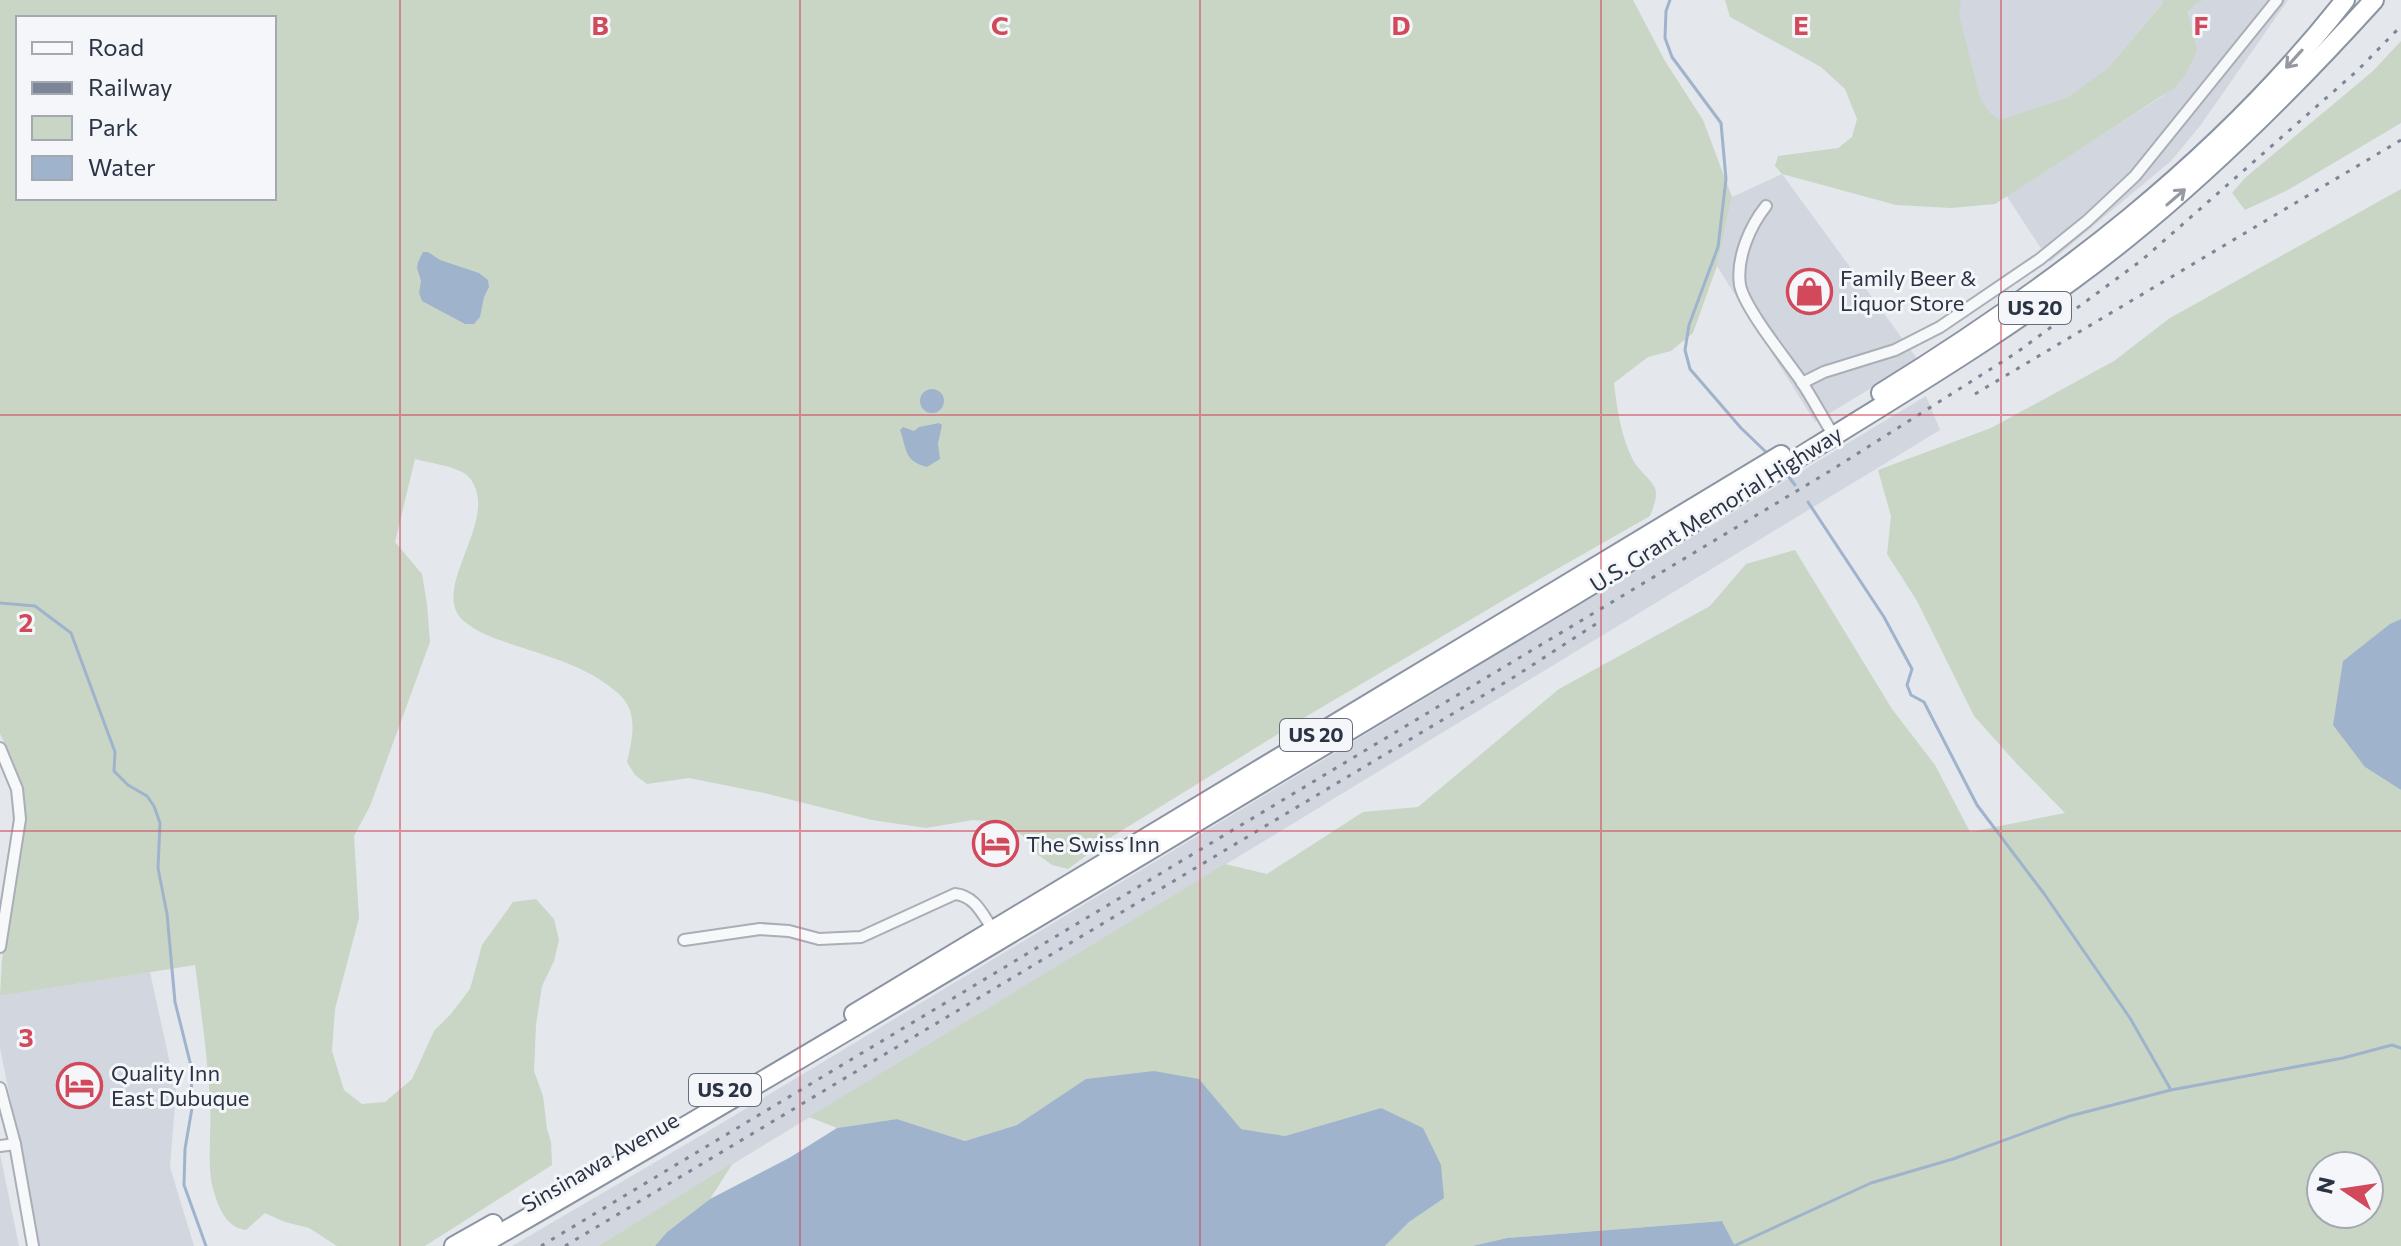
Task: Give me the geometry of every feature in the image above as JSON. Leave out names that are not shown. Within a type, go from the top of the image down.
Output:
[{"type":"highway","name":"U.S. Grant Memorial Highway","points":[[996,934],[1632,561],[2023,301],[2179,175],[2278,76],[2345,0]]},
{"type":"highway","name":"U.S. Grant Memorial Highway","points":[[1831,431],[1926,380],[2039,305],[2122,242],[2233,146],[2374,0]]},
{"type":"highway","name":"Sinsinawa Avenue","points":[[454,1246],[996,934]]},
{"type":"highway","name":"Sinsinawa Avenue","points":[[479,1246],[710,1113],[996,934]]},
{"type":"street","points":[[1802,383],[1824,372],[1895,350],[1940,327],[2040,259],[2135,176],[2277,0]]},
{"type":"street","points":[[1766,206],[1753,222],[1740,272],[1744,298],[1831,431]]},
{"type":"street","points":[[0,748],[17,789],[20,819],[0,947]]},
{"type":"street","points":[[684,940],[760,929],[789,931],[819,939],[861,937],[955,894],[970,898],[996,934]]},
{"type":"street","points":[[0,1088],[15,1144],[33,1246]]},
{"type":"street","points":[[0,1146],[15,1144]]},
{"type":"shaded area","points":[[1944,0],[2165,0],[2054,133],[1974,120]]},
{"type":"shaded area","points":[[2288,0],[2200,126],[2171,161],[2050,262],[2006,195],[2163,96],[2191,56],[2188,1]]},
{"type":"shaded area","points":[[1782,174],[1918,360],[1815,422],[1717,266],[1732,197]]},
{"type":"shaded area","points":[[1926,396],[1940,430],[598,1246],[512,1246],[717,1126]]},
{"type":"shaded area","points":[[150,972],[176,1091],[170,1167],[194,1246],[40,1246],[0,1048],[0,996]]},
{"type":"shaded area","points":[[0,1154],[19,1246],[0,1246]]},
{"type":"green space","points":[[0,0],[1633,0],[1665,61],[1703,120],[1732,197],[1717,266],[1693,333],[1671,351],[1648,357],[1614,383],[1626,443],[1634,462],[1652,483],[1656,493],[1650,516],[1312,713],[1113,836],[1068,869],[1052,865],[1037,854],[1022,835],[1000,822],[973,820],[926,828],[872,820],[689,778],[647,784],[635,775],[627,762],[632,721],[627,704],[618,693],[577,668],[478,630],[465,622],[456,610],[456,579],[475,524],[478,506],[476,490],[462,472],[415,459],[395,542],[422,574],[430,642],[370,806],[354,836],[359,918],[335,1009],[332,1051],[344,1090],[362,1104],[385,1102],[412,1079],[434,1031],[470,989],[482,945],[513,902],[536,899],[554,919],[559,940],[554,961],[542,986],[534,1071],[543,1096],[552,1165],[425,1246],[337,1246],[309,1228],[265,1213],[246,1230],[227,1220],[212,1185],[210,1099],[195,965],[0,996],[2,959],[24,824],[23,799],[11,756],[0,734]]},
{"type":"green space","points":[[1725,0],[1961,0],[1959,15],[1980,98],[1990,113],[2000,120],[2067,98],[2108,68],[2163,0],[2203,0],[2188,12],[2197,51],[2184,77],[2174,88],[1995,204],[1951,208],[1896,205],[1782,174],[1775,166],[1778,156],[1838,148],[1852,137],[1857,119],[1845,89],[1821,67],[1730,17]]},
{"type":"green space","points":[[2401,41],[2401,123],[2288,190],[2245,210],[2232,193],[2245,178],[2373,71]]},
{"type":"green space","points":[[2401,189],[2401,619],[2343,661],[2365,767],[2401,790],[2401,1246],[1735,1246],[1722,1221],[1507,1238],[1472,1246],[1385,1246],[1409,1222],[1444,1197],[1381,1108],[1285,1136],[1240,1129],[1199,1079],[1086,1080],[1017,1125],[965,1141],[897,1119],[837,1128],[809,1117],[1225,864],[1267,874],[1363,812],[1418,807],[1559,689],[1710,606],[1746,564],[1795,550],[1892,709],[1935,765],[1970,832],[2065,813],[1974,716],[1917,601],[1887,554],[1891,516],[1878,470],[1991,428],[2114,361],[2170,318]]},
{"type":"green space","points":[[733,1163],[710,1199],[667,1232],[655,1246],[598,1246]]},
{"type":"water","points":[[423,252],[479,273],[488,280],[489,287],[480,317],[474,324],[465,324],[422,301],[417,268]]},
{"type":"water","points":[[932,389],[941,392],[944,401],[941,410],[932,413],[923,410],[920,401],[923,392]]},
{"type":"water","points":[[939,423],[942,425],[938,444],[940,459],[927,467],[914,462],[900,430],[903,427],[914,431]]},
{"type":"water","points":[[2401,619],[2401,790],[2365,767],[2333,725],[2343,661],[2390,624]]},
{"type":"water","points":[[1154,1071],[1199,1079],[1241,1129],[1285,1136],[1381,1108],[1423,1128],[1441,1165],[1444,1198],[1409,1222],[1385,1246],[655,1246],[667,1232],[710,1199],[789,1158],[837,1128],[897,1119],[965,1141],[1017,1125],[1086,1079]]},
{"type":"water","points":[[1722,1221],[1735,1246],[1472,1246],[1507,1238]]},
{"type":"waterway","points":[[1670,0],[1666,11],[1665,38],[1672,57],[1721,123],[1726,179],[1718,247],[1689,325],[1685,350],[1690,369],[1766,452]]},
{"type":"waterway","points":[[1788,476],[1795,485]]},
{"type":"waterway","points":[[1808,502],[1884,617],[1912,669],[1907,685],[1911,695],[1924,702],[1977,805],[2045,895],[2130,1018],[2171,1090]]},
{"type":"waterway","points":[[0,603],[35,606],[71,633],[115,752],[114,771],[128,785],[147,796],[160,823],[158,868],[167,914],[175,1002],[191,1066],[192,1108],[185,1149],[184,1185],[206,1246]]},
{"type":"waterway","points":[[1736,1245],[1871,1183],[1953,1159],[2070,1116],[2171,1090],[2343,1058],[2392,1045],[2401,1048]]},
{"type":"railway","points":[[541,1246],[1830,471],[2016,353],[2142,260],[2358,70],[2401,26]]},
{"type":"railway","points":[[1975,394],[2401,140]]},
{"type":"railway","points":[[565,1246],[1514,677],[1599,622]]},
{"type":"place","name":"Family Beer & Liquor Store","points":[[1809,291]]},
{"type":"place","name":"The Swiss Inn","points":[[995,844]]},
{"type":"place","name":"Quality Inn East Dubuque","points":[[80,1086]]}]
